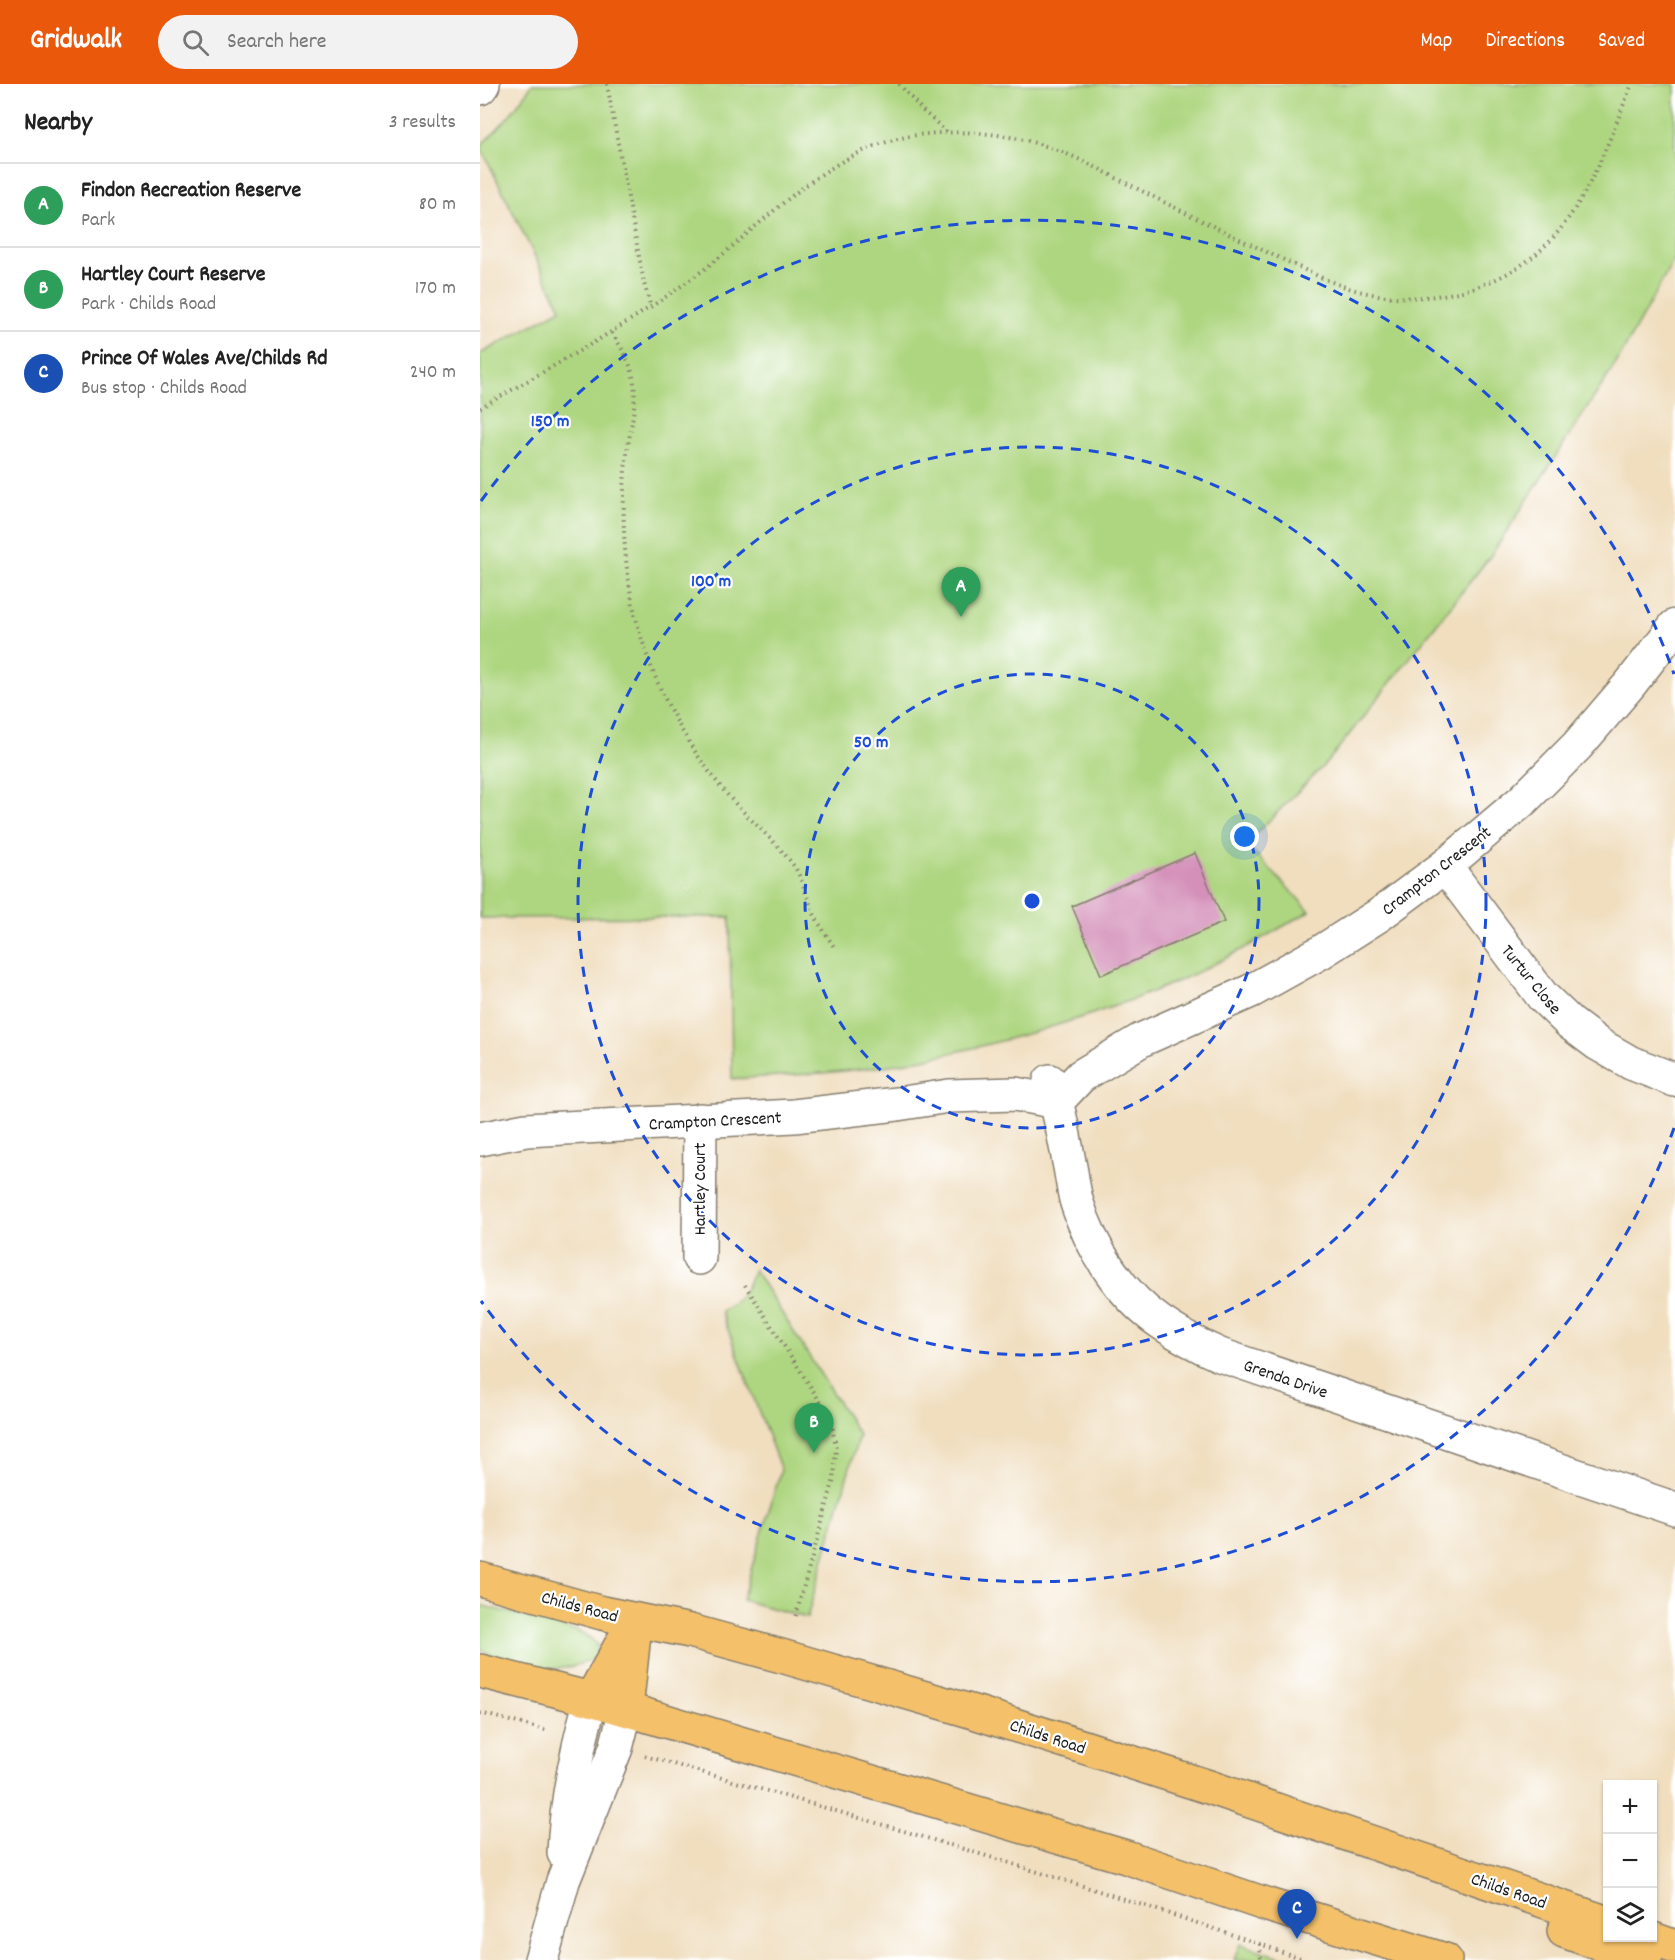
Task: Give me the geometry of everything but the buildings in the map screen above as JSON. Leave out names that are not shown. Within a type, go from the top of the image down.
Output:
[{"type":"main road","name":"Childs Road","points":[[480,1579],[602,1613],[690,1631],[965,1710],[1209,1787],[1603,1921]]},
{"type":"main road","points":[[591,1699],[635,1620]]},
{"type":"main road","points":[[626,1709],[635,1620]]},
{"type":"main road","points":[[480,1671],[626,1709],[1126,1857],[1268,1905],[1445,1960]]},
{"type":"main road","points":[[1341,1833],[1420,1874],[1511,1911],[1645,1960]]},
{"type":"main road","points":[[1657,1941],[1675,1947]]},
{"type":"street","points":[[480,88],[483,84]]},
{"type":"street","name":"Crampton Crescent","points":[[480,1139],[526,1130],[794,1116],[949,1096],[1015,1094],[1047,1100],[1053,1090],[1063,1095],[1080,1076],[1141,1040],[1251,991],[1311,958],[1379,915],[1445,866],[1523,800],[1577,746],[1631,683],[1675,626]]},
{"type":"street","name":"Turtur Close","points":[[1445,866],[1543,996],[1570,1023],[1598,1044],[1631,1063],[1675,1080]]},
{"type":"street","name":"Grenda Drive","points":[[1053,1090],[1077,1202],[1090,1235],[1108,1268],[1132,1297],[1158,1321],[1190,1341],[1220,1355],[1675,1509]]},
{"type":"street","name":"Hartley Court","points":[[699,1258],[700,1120]]},
{"type":"street","points":[[563,1881],[565,1824],[580,1739],[591,1699]]},
{"type":"street","points":[[541,1960],[563,1881],[616,1748],[626,1709]]},
{"type":"path","points":[[607,84],[644,283],[651,308]]},
{"type":"path","points":[[899,84],[923,111],[947,132]]},
{"type":"path","points":[[480,408],[612,333],[651,308],[692,279],[802,188],[831,167],[880,145],[914,135],[979,132],[1009,136],[1055,149],[1354,290],[1378,295],[1424,298],[1448,295],[1490,281],[1513,270],[1538,252],[1556,234],[1584,194],[1632,84]]},
{"type":"path","points":[[612,333],[631,368],[635,386],[624,497],[625,546],[632,596],[643,642],[666,700],[696,754],[726,792],[795,867],[805,887],[813,912],[834,947]]},
{"type":"path","points":[[745,1286],[821,1403],[837,1447],[834,1479],[795,1618]]},
{"type":"path","points":[[480,1713],[549,1731]]},
{"type":"path","points":[[616,1748],[913,1833],[1306,1960]]},
{"type":"path","points":[[1260,1944],[1261,1960]]},
{"type":"green space","points":[[532,84],[1675,84],[1675,258],[1617,362],[1492,554],[1329,760],[1246,844],[1310,911],[1238,952],[1160,989],[1089,1015],[1018,1037],[886,1066],[732,1079],[730,917],[480,918],[480,354],[561,309],[480,146],[508,117]]},
{"type":"green space","points":[[754,1269],[859,1435],[807,1618],[742,1600],[781,1470],[721,1311],[734,1303],[742,1294]]},
{"type":"green space","points":[[480,1605],[578,1631],[592,1640],[598,1648],[597,1655],[580,1664],[544,1669],[520,1664],[480,1650]]},
{"type":"green space","points":[[1240,1944],[1290,1960],[1234,1960]]},
{"type":"place","name":"Findon Recreation Reserve","points":[[961,617]]},
{"type":"place","name":"Hartley Court Reserve","points":[[814,1453]]},
{"type":"place","name":"Prince Of Wales Ave/Childs Rd","points":[[1297,1939]]}]
